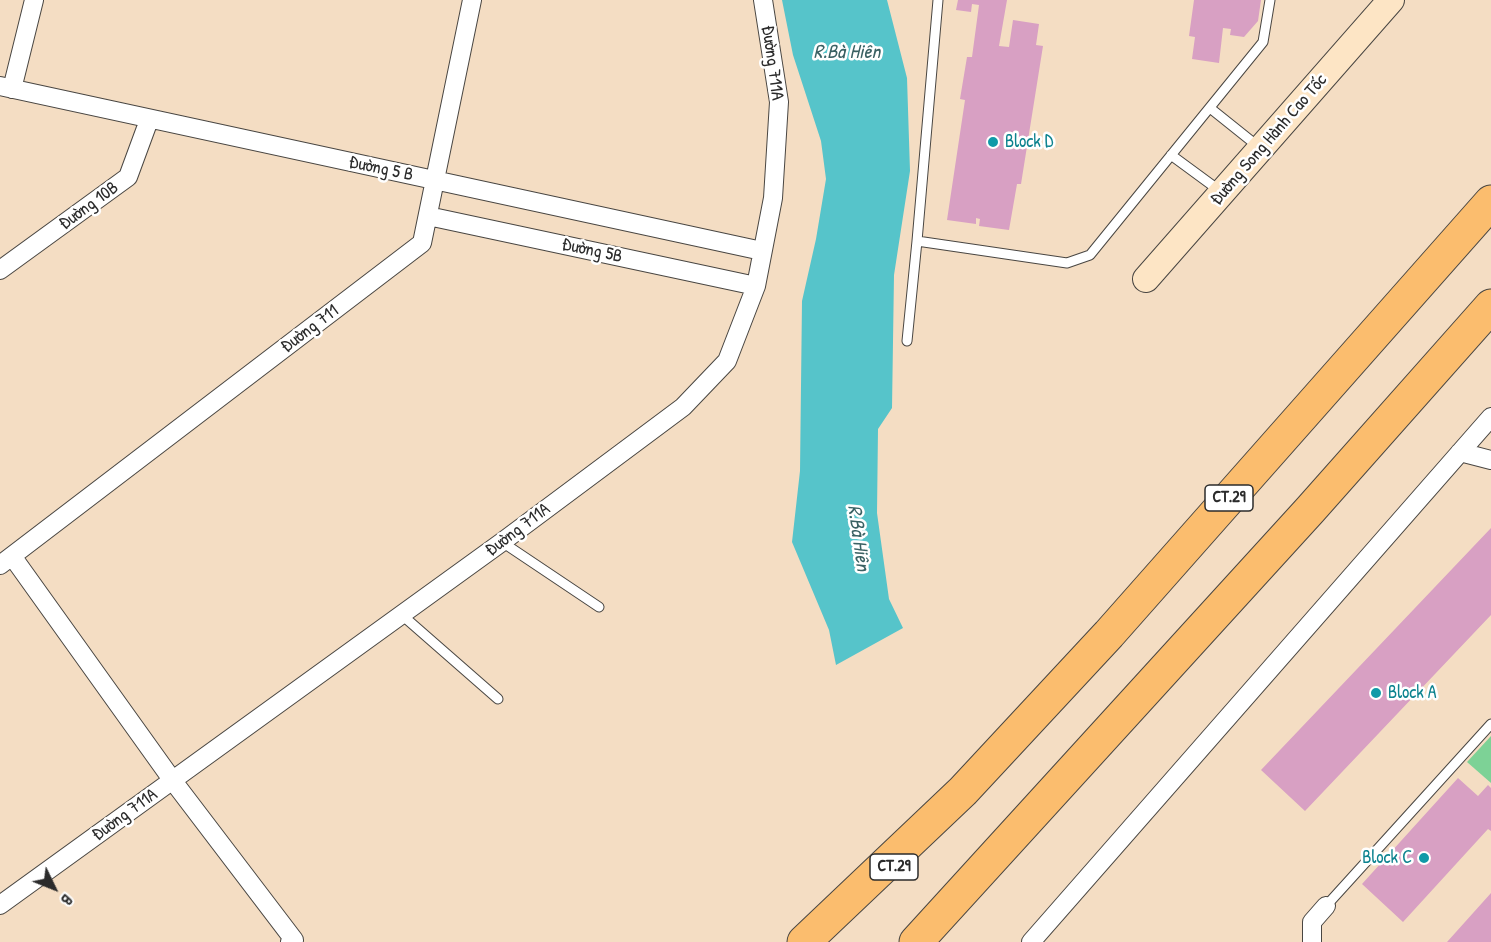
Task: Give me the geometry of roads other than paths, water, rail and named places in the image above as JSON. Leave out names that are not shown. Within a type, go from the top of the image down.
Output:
[{"type":"highway","name":"CT.29","points":[[825,942],[1117,625],[1491,202]]},
{"type":"highway","points":[[916,942],[975,893],[1491,306]]},
{"type":"highway","points":[[804,942],[963,791]]},
{"type":"highway","points":[[946,942],[975,893]]},
{"type":"main road","name":"Đường Song Hành Cao Tốc","points":[[1146,279],[1391,0]]},
{"type":"street","points":[[6,88],[34,0]]},
{"type":"street","name":"Đường 711","points":[[6,560],[422,243],[472,0]]},
{"type":"street","name":"Đường 711A","points":[[0,905],[502,543],[683,407],[727,361],[756,286],[773,198],[779,102],[763,0]]},
{"type":"street","name":"Đường 5 B","points":[[6,88],[762,251]]},
{"type":"street","name":"Đường 10B","points":[[0,270],[128,177],[149,120]]},
{"type":"street","name":"Đường 5B","points":[[428,216],[756,286]]},
{"type":"street","points":[[1031,942],[1491,417]]},
{"type":"street","points":[[1461,452],[1491,460]]},
{"type":"street","points":[[6,560],[294,940],[290,942]]},
{"type":"street","points":[[1312,942],[1312,922],[1326,906]]},
{"type":"lane","points":[[907,341],[938,0]]},
{"type":"lane","points":[[916,241],[1067,263],[1090,255],[1263,42],[1270,0]]},
{"type":"lane","points":[[1210,108],[1260,148]]},
{"type":"lane","points":[[1171,155],[1222,194]]},
{"type":"lane","points":[[502,543],[599,607]]},
{"type":"lane","points":[[402,615],[498,699]]},
{"type":"lane","points":[[1326,906],[1491,724]]},
{"type":"water","name":"R.Bà Hiên","points":[[782,0],[887,0],[907,78],[910,171],[894,275],[892,408],[878,429],[877,513],[889,599],[903,628],[836,665],[829,630],[792,542],[800,471],[802,301],[826,179],[821,141],[793,55]]},
{"type":"place","name":"Block D","points":[[993,142]]},
{"type":"place","name":"Block A","points":[[1376,693]]},
{"type":"place","name":"Block C","points":[[1424,858]]}]
